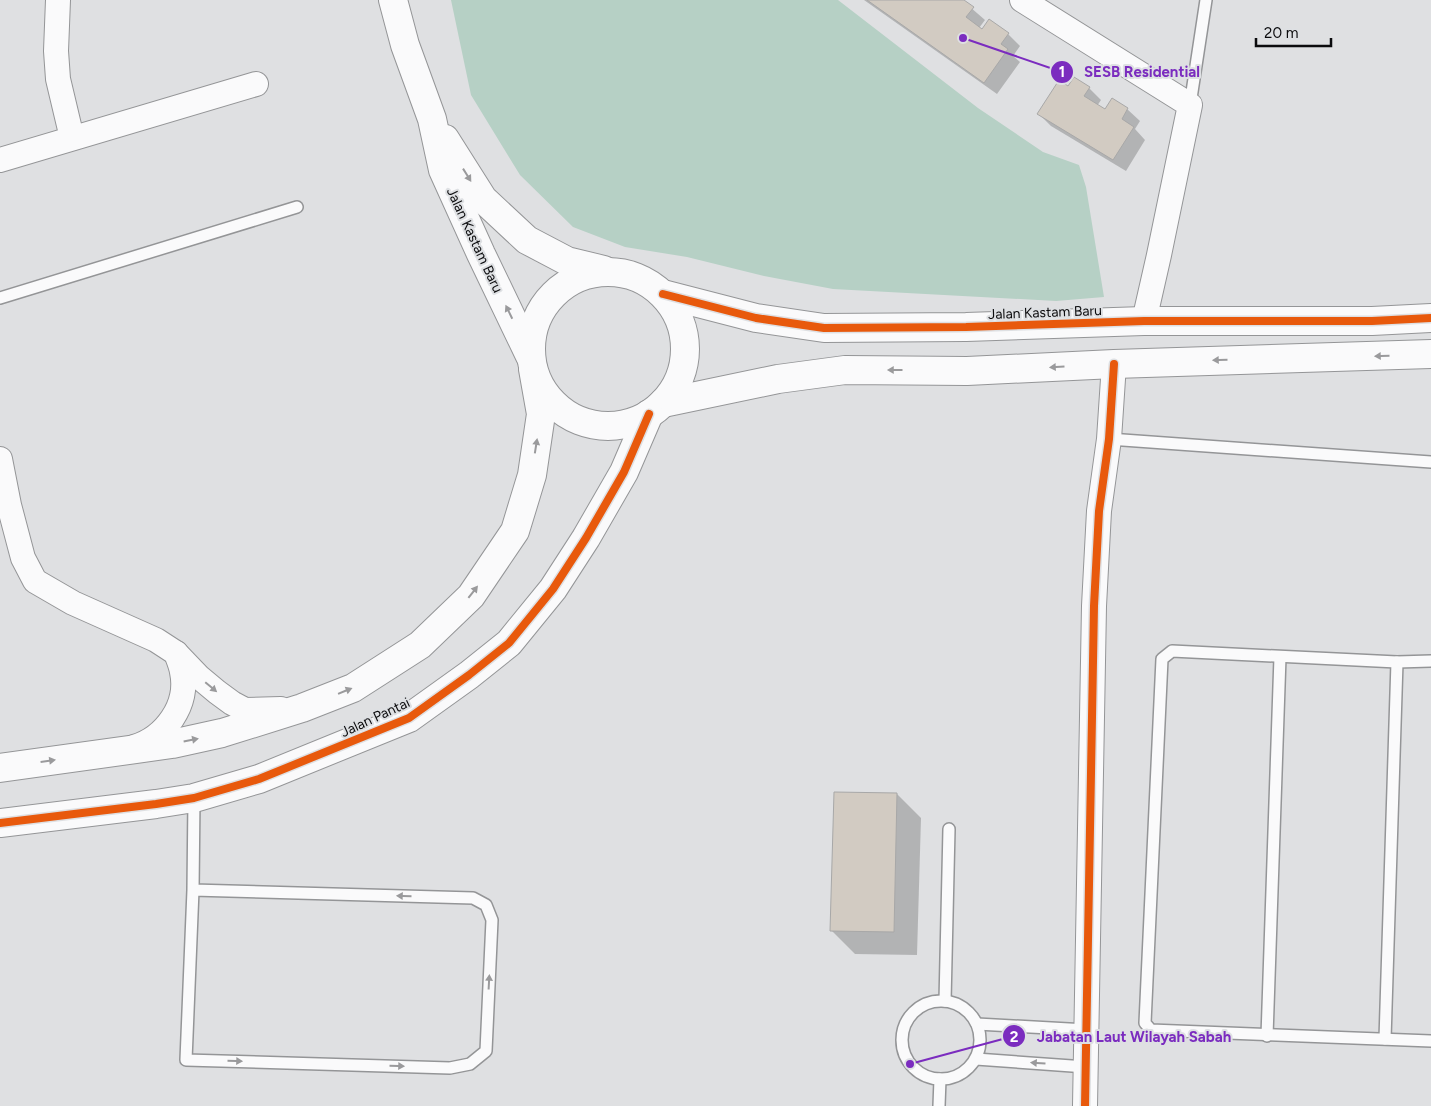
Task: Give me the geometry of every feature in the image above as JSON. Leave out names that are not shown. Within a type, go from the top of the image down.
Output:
[{"type":"street","points":[[58,0],[56,51],[58,79],[72,138]]},
{"type":"street","name":"Jalan Kastam Baru","points":[[394,0],[405,45],[432,119],[443,170],[531,362]]},
{"type":"street","points":[[1022,0],[1190,105],[1144,321]]},
{"type":"street","points":[[0,160],[256,84]]},
{"type":"street","name":"Jalan Kastam Baru","points":[[432,119],[483,199],[527,240],[567,261],[609,272]]},
{"type":"street","points":[[0,768],[198,739],[302,708],[353,688],[420,645],[470,596],[515,531],[532,476],[541,414],[531,362],[532,330],[543,306],[560,287],[583,275],[609,272],[629,274],[647,282],[663,294],[677,314],[684,336],[685,360],[677,383],[656,408]]},
{"type":"street","name":"Jalan Kastam Baru","points":[[663,294],[756,318],[824,328],[1144,321],[1372,321],[1431,318]]},
{"type":"street","points":[[531,362],[542,391],[559,409],[579,421],[603,426],[627,424],[656,408],[778,379],[845,370],[967,371],[1114,364],[1431,354]]},
{"type":"street","points":[[1085,1106],[1094,606],[1099,511],[1109,439],[1114,364]]},
{"type":"street","name":"Jalan Pantai","points":[[0,823],[194,798],[259,779],[409,718],[469,675],[509,643],[553,589],[586,538],[624,472],[656,408]]},
{"type":"street","points":[[0,459],[9,505],[23,558],[35,581],[73,604],[143,634],[176,653],[199,677],[244,710],[302,708]]},
{"type":"street","points":[[125,750],[146,744],[163,731],[176,714],[182,694],[182,673],[176,653]]},
{"type":"lane","points":[[1190,105],[1206,0]]},
{"type":"lane","points":[[0,298],[297,207]]},
{"type":"lane","points":[[1109,439],[1431,462]]},
{"type":"lane","points":[[1431,661],[1396,662],[1172,652],[1162,660],[1145,1023],[1151,1030],[1267,1036],[1431,1040]]},
{"type":"lane","points":[[1267,1036],[1280,656]]},
{"type":"lane","points":[[1384,1039],[1396,662]]},
{"type":"lane","points":[[193,890],[473,898],[486,905],[492,920],[486,1051],[470,1064],[450,1068],[186,1060],[193,890],[194,798]]},
{"type":"lane","points":[[945,1001],[949,829]]},
{"type":"lane","points":[[945,1001],[955,1003],[972,1015],[981,1036],[976,1059],[966,1070],[954,1077],[940,1079],[928,1077],[908,1062],[903,1050],[902,1038],[905,1025],[911,1014],[921,1006],[932,1002],[945,1001]]},
{"type":"lane","points":[[977,1024],[1087,1030]]},
{"type":"lane","points":[[976,1059],[1086,1066]]},
{"type":"lane","points":[[940,1079],[940,1106]]},
{"type":"green space","points":[[451,0],[838,0],[978,108],[1043,152],[1079,165],[1086,187],[1104,297],[1056,301],[833,289],[764,276],[687,257],[625,247],[573,227],[520,175],[471,95]]},
{"type":"building","points":[[867,0],[964,0],[974,7],[966,17],[982,29],[989,19],[1009,33],[1001,44],[1008,49],[984,83]]},
{"type":"building","points":[[1074,77],[1090,87],[1084,96],[1105,109],[1112,98],[1128,108],[1122,119],[1134,127],[1113,160],[1037,114],[1059,80],[1068,86]]},
{"type":"building","points":[[834,792],[897,793],[894,932],[830,931]]},
{"type":"cycle path","points":[[663,294],[756,318],[824,328],[966,327],[1144,321],[1372,321],[1431,318]]},
{"type":"cycle path","points":[[1085,1106],[1094,606],[1099,511],[1109,439],[1114,364]]},
{"type":"cycle path","points":[[0,823],[194,798],[259,779],[409,718],[469,675],[509,643],[553,589],[586,538],[624,472],[649,414]]},
{"type":"place","name":"SESB Residential","points":[[963,38]]},
{"type":"place","name":"Jabatan Laut Wilayah Sabah","points":[[910,1064]]}]
